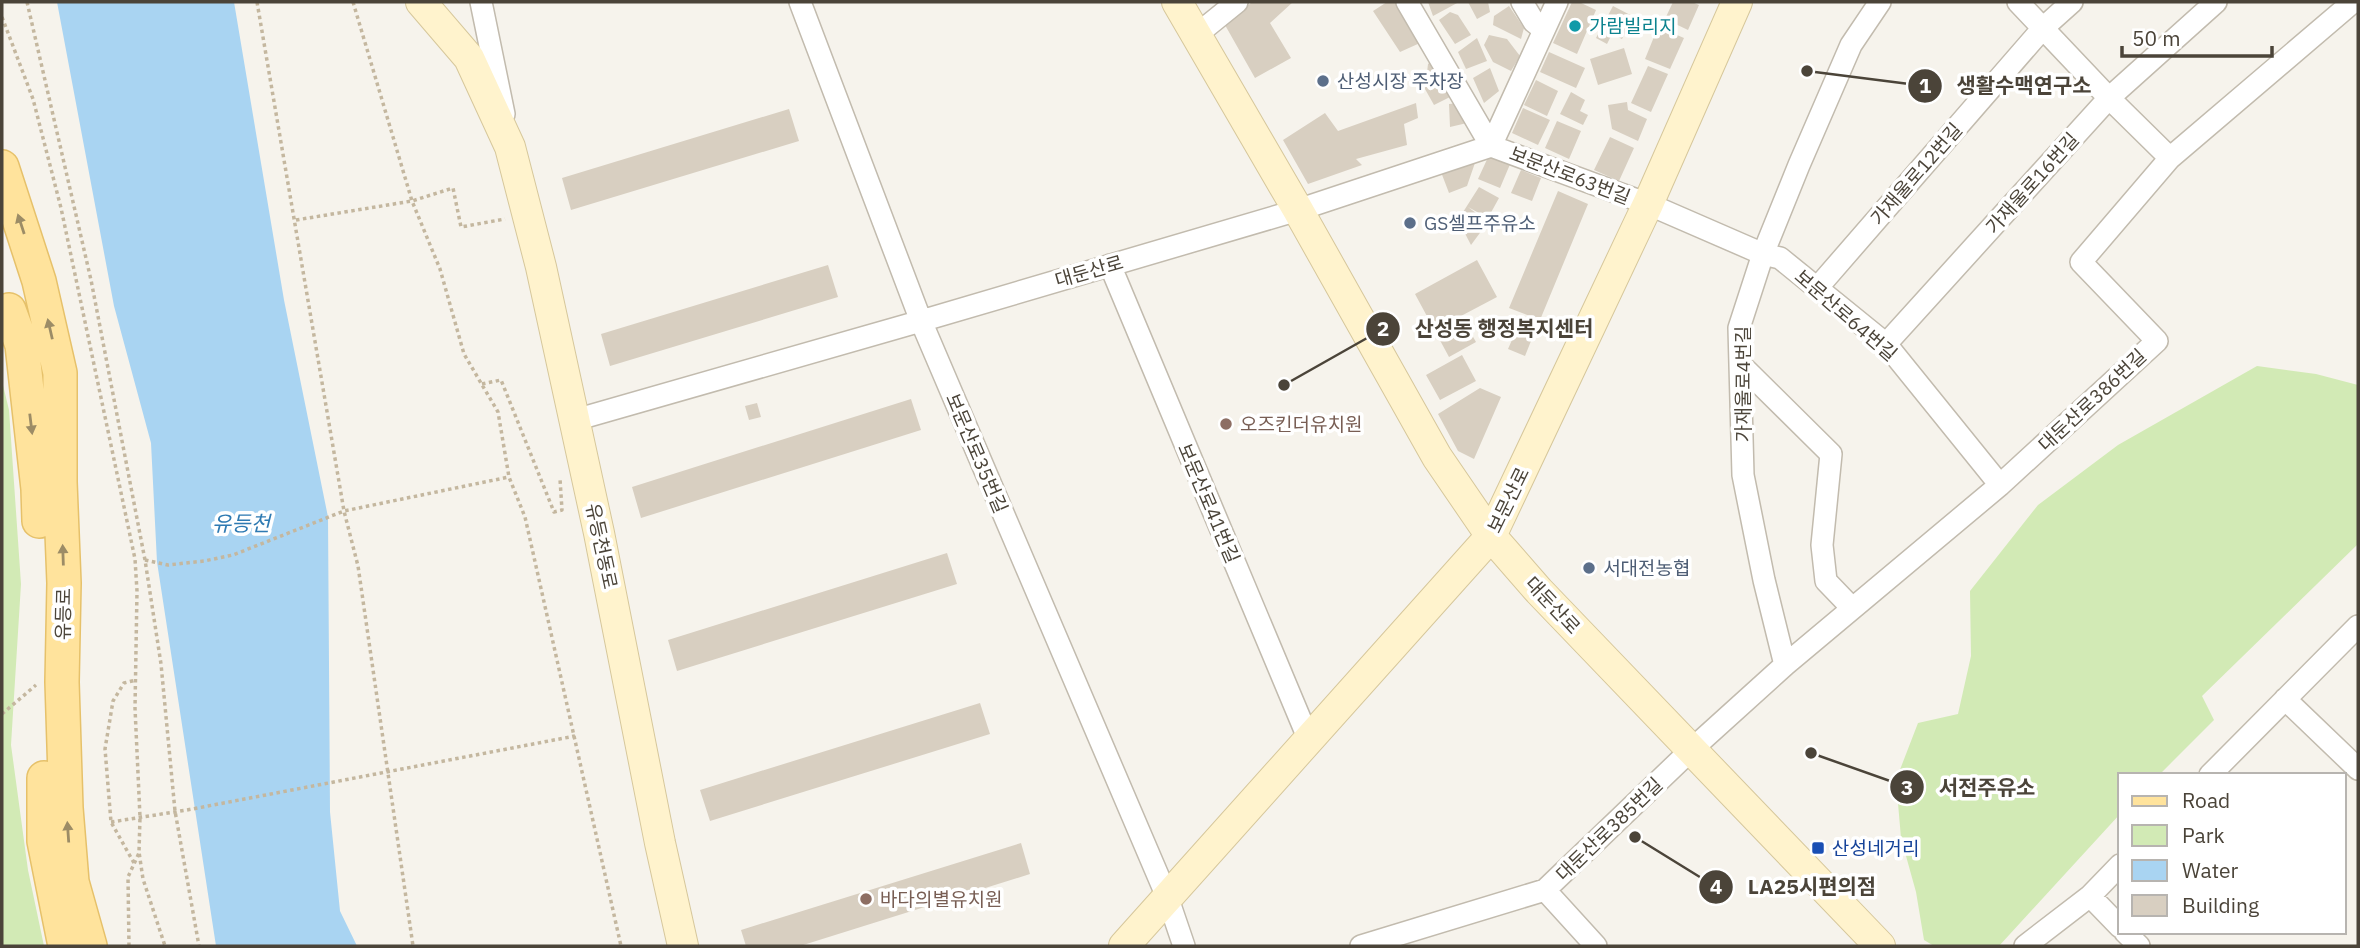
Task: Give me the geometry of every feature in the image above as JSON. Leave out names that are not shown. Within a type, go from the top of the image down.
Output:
[{"type":"main road","name":"유등천동로","points":[[421,2],[469,58],[510,147],[541,267],[582,452],[683,946]]},
{"type":"main road","name":"대둔산로","points":[[1177,2],[1437,457],[1491,536],[1539,591],[1880,946]]},
{"type":"main road","name":"보문산로","points":[[1124,946],[1491,536],[1648,205],[1737,2]]},
{"type":"main road","name":"유등로","points":[[2,167],[39,281],[60,373],[64,583],[62,682],[66,808],[72,882],[90,946]]},
{"type":"main road","name":"유등로","points":[[9,310],[22,345],[38,489],[44,841],[65,946]]},
{"type":"street","name":"유등천동로","points":[[481,2],[510,147]]},
{"type":"street","name":"보문산로35번길","points":[[800,2],[921,321],[1168,899],[1184,946]]},
{"type":"street","points":[[1195,36],[1237,2]]},
{"type":"street","name":"보문산로63번길","points":[[1407,2],[1491,146],[1648,205]]},
{"type":"street","points":[[1522,2],[1534,23],[1544,30]]},
{"type":"street","points":[[1298,210],[1491,146],[1557,2]]},
{"type":"street","name":"가재울로4번길","points":[[1785,665],[1764,580],[1743,475],[1739,328],[1763,254],[1851,45],[1880,2]]},
{"type":"street","points":[[2018,2],[2170,159]]},
{"type":"street","name":"가재울로12번길","points":[[1818,287],[2043,28],[2072,2]]},
{"type":"street","name":"가재울로16번길","points":[[1886,344],[2109,98],[2216,2]]},
{"type":"street","name":"대둔산로386번길","points":[[1691,750],[1785,665],[2000,485],[2157,341],[2081,262],[2170,159],[2353,2]]},
{"type":"street","name":"보문산로64번길","points":[[1648,205],[1763,254],[1780,258],[1818,287],[1886,344],[2000,485]]},
{"type":"street","name":"대둔산로","points":[[575,420],[1298,210]]},
{"type":"street","name":"보문산로41번길","points":[[1110,265],[1309,740]]},
{"type":"street","points":[[1741,365],[1831,454],[1822,545],[1826,580],[1852,608]]},
{"type":"street","points":[[2212,773],[2358,626]]},
{"type":"street","points":[[2285,699],[2358,769]]},
{"type":"street","name":"대둔산로385번길","points":[[1364,946],[1545,890],[1691,750]]},
{"type":"street","points":[[2025,946],[2090,896],[2118,867]]},
{"type":"street","points":[[1545,890],[1597,946]]},
{"type":"street","points":[[2090,896],[2118,925]]},
{"type":"path","points":[[27,2],[91,280],[145,560],[161,664],[175,811],[199,946]]},
{"type":"path","points":[[257,2],[345,511],[358,566],[413,946]]},
{"type":"path","points":[[353,2],[412,201],[440,269],[464,354],[498,412],[509,477],[525,517],[621,946]]},
{"type":"path","points":[[2,17],[33,99],[61,208],[135,559],[139,852],[143,879],[165,946]]},
{"type":"path","points":[[295,220],[412,201],[453,188],[461,227],[511,218]]},
{"type":"path","points":[[482,384],[501,380],[554,512],[562,510],[559,456],[582,452]]},
{"type":"path","points":[[145,560],[168,565],[233,555],[345,511],[509,477]]},
{"type":"path","points":[[2,714],[43,680]]},
{"type":"path","points":[[134,863],[111,822],[106,749],[113,701],[124,683],[136,680]]},
{"type":"path","points":[[111,822],[575,736]]},
{"type":"path","points":[[129,946],[128,877],[139,852]]},
{"type":"green space","points":[[2257,366],[2316,374],[2358,385],[2358,544],[2202,696],[2214,720],[2161,773],[2118,773],[2118,816],[1999,946],[1934,946],[1924,940],[1916,892],[1901,838],[1896,780],[1918,723],[1958,714],[1971,656],[1970,591],[2038,505],[2118,445]]},
{"type":"green space","points":[[2,381],[9,410],[21,584],[11,745],[28,870],[44,946],[2,946]]},
{"type":"water","name":"유등천","points":[[57,2],[234,2],[284,300],[328,517],[330,812],[340,911],[357,946],[216,946],[157,562],[151,443],[114,306]]},
{"type":"building","points":[[1252,2],[1293,2],[1270,23],[1291,58],[1255,78],[1225,25]]},
{"type":"building","points":[[1387,2],[1398,2],[1420,43],[1400,52],[1373,11]]},
{"type":"building","points":[[1428,2],[1459,2],[1433,16]]},
{"type":"building","points":[[1468,2],[1488,2],[1490,12],[1477,19]]},
{"type":"building","name":"가람빌리지","points":[[1572,2],[1579,2],[1596,10],[1577,54],[1553,43]]},
{"type":"building","points":[[1673,2],[1692,2],[1699,5],[1688,30],[1665,19]]},
{"type":"building","points":[[1509,6],[1524,28],[1521,39],[1493,25],[1494,16]]},
{"type":"building","points":[[1613,6],[1640,20],[1634,32],[1627,29],[1622,39],[1612,34],[1607,44],[1596,38]]},
{"type":"building","points":[[1450,12],[1458,15],[1471,35],[1455,44],[1439,20]]},
{"type":"building","points":[[1658,27],[1684,38],[1670,69],[1645,59]]},
{"type":"building","points":[[1489,35],[1507,39],[1520,56],[1511,71],[1493,62],[1484,45]]},
{"type":"building","points":[[1477,38],[1487,61],[1466,69],[1458,52]]},
{"type":"building","points":[[1624,48],[1632,74],[1598,85],[1590,59]]},
{"type":"building","points":[[1549,52],[1585,68],[1576,88],[1540,72]]},
{"type":"building","points":[[1439,56],[1460,92],[1434,105],[1425,89],[1428,64]]},
{"type":"building","points":[[1648,66],[1668,74],[1651,112],[1631,103]]},
{"type":"building","points":[[1490,68],[1499,91],[1484,103],[1473,78]]},
{"type":"building","points":[[1536,80],[1558,91],[1547,116],[1524,105]]},
{"type":"building","points":[[1571,92],[1585,100],[1580,111],[1588,115],[1583,125],[1560,114]]},
{"type":"building","points":[[1627,102],[1628,110],[1647,119],[1638,141],[1612,129],[1608,105]]},
{"type":"building","points":[[1416,103],[1418,118],[1404,124],[1407,145],[1356,159],[1362,165],[1308,184],[1283,140],[1325,113],[1338,131]]},
{"type":"building","points":[[1460,103],[1467,123],[1450,127],[1449,104]]},
{"type":"building","points":[[1523,108],[1550,120],[1538,145],[1512,133]]},
{"type":"building","points":[[789,109],[799,141],[571,210],[562,178]]},
{"type":"building","points":[[1557,121],[1581,131],[1569,159],[1545,148]]},
{"type":"building","points":[[1610,137],[1634,148],[1619,181],[1594,170]]},
{"type":"building","points":[[1490,153],[1511,162],[1500,188],[1478,179]]},
{"type":"building","points":[[1477,157],[1467,186],[1449,193],[1441,172]]},
{"type":"building","points":[[1521,170],[1541,178],[1532,201],[1511,193]]},
{"type":"building","points":[[1479,187],[1499,198],[1488,218],[1468,207],[1488,222],[1471,245],[1458,220]]},
{"type":"building","points":[[1558,191],[1588,204],[1540,320],[1509,308]]},
{"type":"building","points":[[1477,260],[1497,297],[1461,316],[1476,342],[1449,357],[1415,294]]},
{"type":"building","points":[[828,265],[838,297],[610,366],[601,334]]},
{"type":"building","points":[[1519,324],[1535,331],[1525,356],[1508,349]]},
{"type":"building","points":[[1462,355],[1476,381],[1440,400],[1426,375]]},
{"type":"building","points":[[1480,388],[1501,397],[1474,459],[1458,451],[1438,414]]},
{"type":"building","points":[[911,399],[921,430],[641,518],[632,487]]},
{"type":"building","points":[[757,403],[761,417],[749,420],[745,406]]},
{"type":"building","points":[[947,553],[957,584],[677,671],[668,640]]},
{"type":"building","points":[[980,703],[990,734],[710,821],[700,790]]},
{"type":"building","points":[[1021,843],[1030,874],[800,946],[746,946],[741,930]]},
{"type":"place","name":"가람빌리지","points":[[1575,26]]},
{"type":"place","name":"생활수맥연구소","points":[[1807,71]]},
{"type":"place","name":"산성시장 주차장","points":[[1323,81]]},
{"type":"place","name":"GS셀프주유소","points":[[1410,223]]},
{"type":"place","name":"산성동 행정복지센터","points":[[1284,385]]},
{"type":"place","name":"오즈킨더유치원","points":[[1226,424]]},
{"type":"place","name":"서대전농협","points":[[1589,568]]},
{"type":"place","name":"서전주유소","points":[[1811,753]]},
{"type":"place","name":"LA25시편의점","points":[[1635,837]]},
{"type":"place","name":"산성네거리","points":[[1818,848]]},
{"type":"place","name":"바다의별유치원","points":[[866,899]]}]
